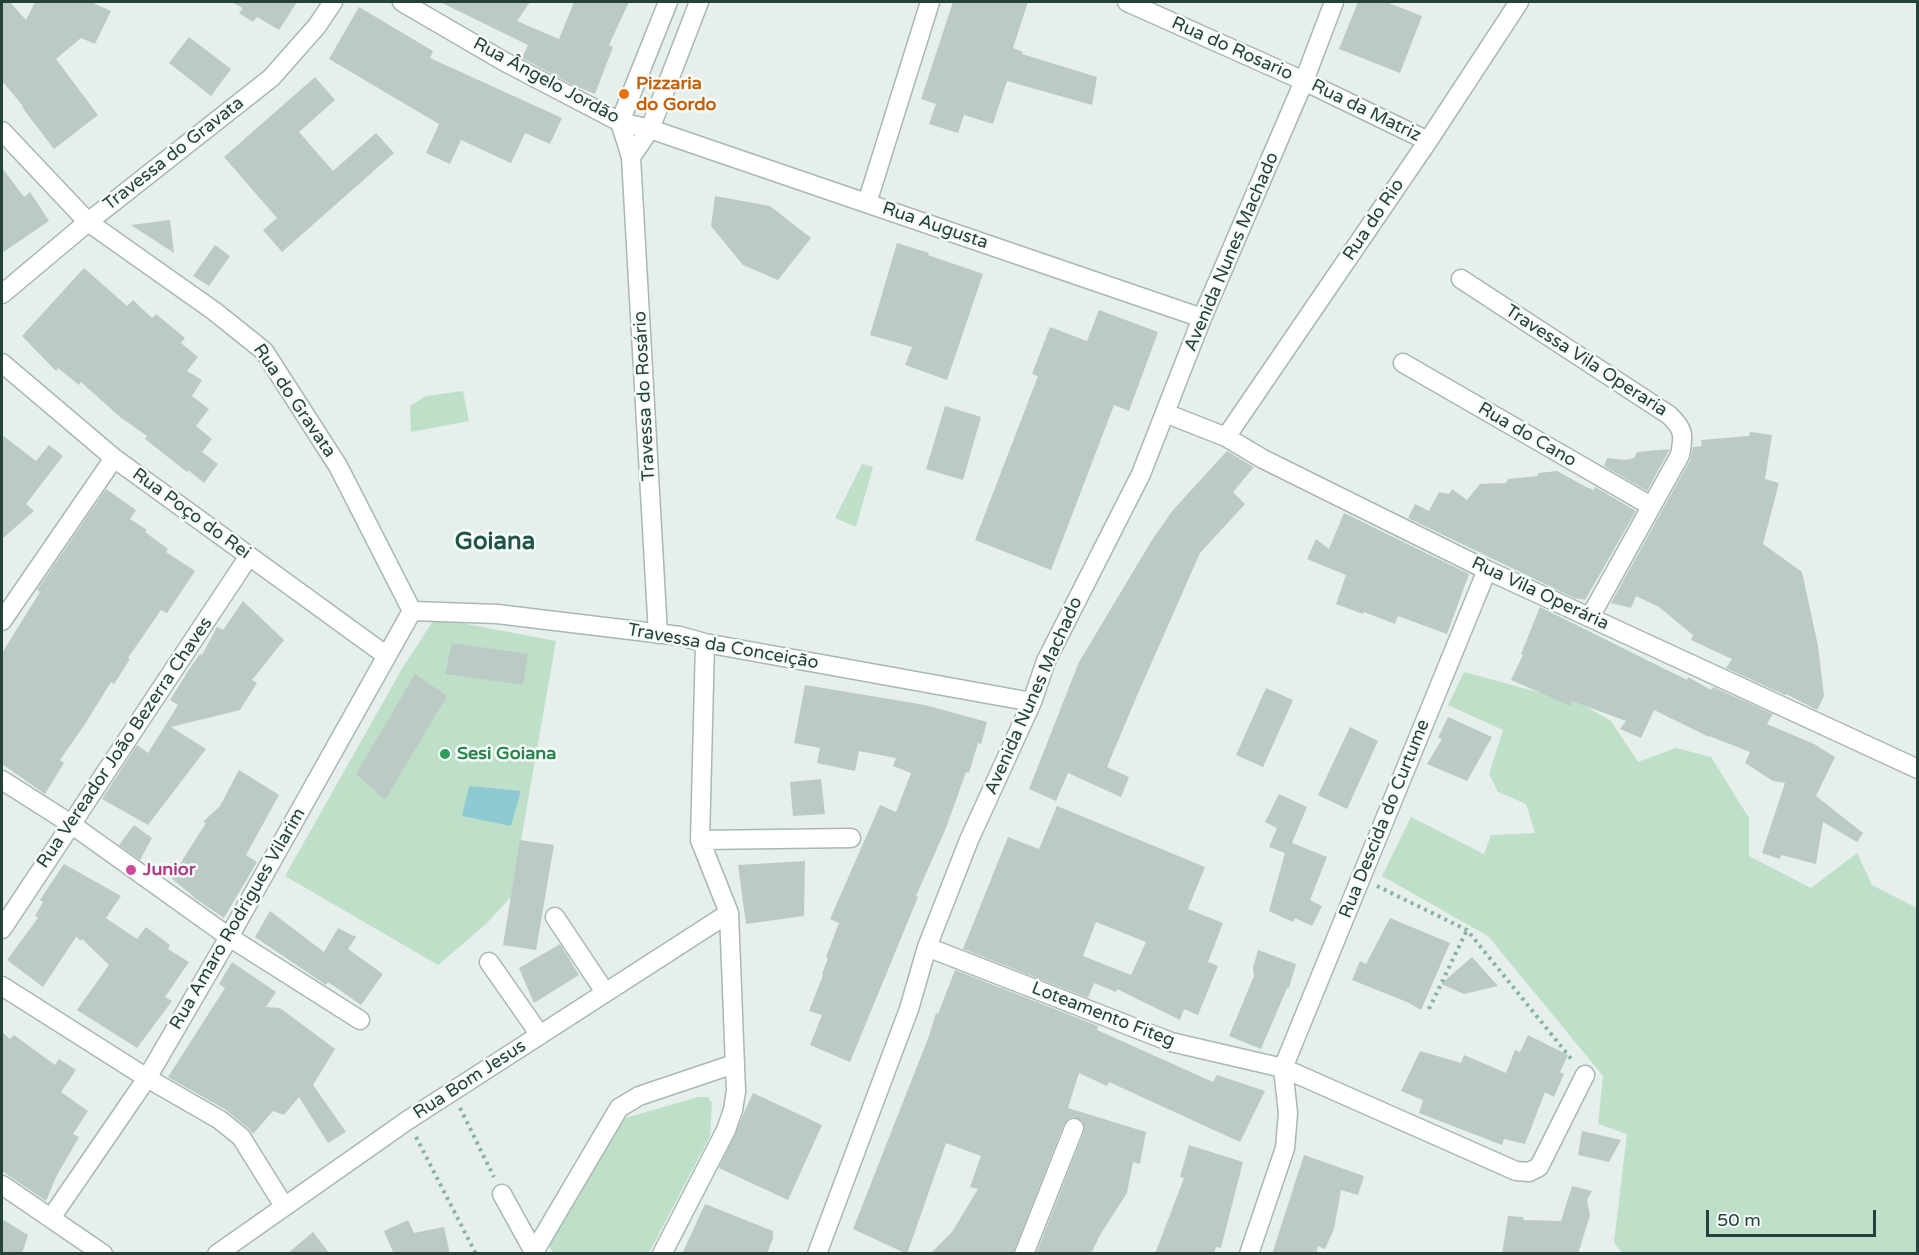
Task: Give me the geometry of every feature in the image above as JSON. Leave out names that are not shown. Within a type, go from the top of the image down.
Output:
[{"type":"street","name":"Travessa do Gravata","points":[[2,294],[88,222],[272,78],[317,26],[333,2]]},
{"type":"street","name":"Rua Ângelo Jordão","points":[[402,2],[505,62],[620,122],[650,129],[867,203]]},
{"type":"street","points":[[620,122],[668,2]]},
{"type":"street","points":[[631,157],[650,129],[699,2]]},
{"type":"street","name":"Rua Augusta","points":[[930,2],[867,203],[1202,318]]},
{"type":"street","name":"Rua do Rosario","points":[[1126,2],[1304,81]]},
{"type":"street","name":"Avenida Nunes Machado","points":[[817,1254],[909,1009],[927,947],[969,840],[1032,702],[1046,661],[1141,474],[1202,318],[1304,81],[1334,2]]},
{"type":"street","name":"Rua do Rio","points":[[1226,437],[1428,141],[1519,2]]},
{"type":"street","name":"Rua da Matriz","points":[[1304,81],[1428,141]]},
{"type":"street","name":"Travessa do Rosário","points":[[620,122],[631,157],[658,634]]},
{"type":"street","name":"Rua do Gravata","points":[[2,131],[88,222],[214,311],[264,351],[338,466],[412,611]]},
{"type":"street","name":"Travessa Vila Operaria","points":[[1461,279],[1669,415],[1680,425],[1683,440],[1680,454],[1590,617]]},
{"type":"street","name":"Rua Poço do Rei","points":[[2,363],[114,458],[387,656]]},
{"type":"street","name":"Rua do Cano","points":[[1402,363],[1651,506]]},
{"type":"street","name":"Rua Vila Operária","points":[[1166,413],[1226,437],[1263,459],[1488,570],[1917,769]]},
{"type":"street","points":[[2,621],[114,458]]},
{"type":"street","name":"Rua Vereador João Bezerra Chaves","points":[[2,929],[249,556]]},
{"type":"street","name":"Rua Descida do Curtume","points":[[1282,1068],[1488,570]]},
{"type":"street","name":"Travessa da Conceição","points":[[412,611],[497,614],[680,636],[705,643],[1032,702]]},
{"type":"street","name":"Rua Amaro Rodrigues Vilarim","points":[[51,1218],[147,1078],[412,611]]},
{"type":"street","points":[[662,1254],[726,1130],[734,1110],[736,1091],[729,913],[700,840],[705,643]]},
{"type":"street","points":[[2,780],[71,825],[229,937],[360,1020]]},
{"type":"street","points":[[700,840],[851,838]]},
{"type":"street","name":"Rua Bom Jesus","points":[[217,1254],[408,1120],[729,913]]},
{"type":"street","points":[[555,917],[605,992]]},
{"type":"street","name":"Loteamento Fiteg","points":[[927,947],[1170,1042],[1282,1068],[1516,1171],[1529,1172],[1539,1167],[1585,1075]]},
{"type":"street","points":[[489,962],[540,1035]]},
{"type":"street","points":[[2,986],[147,1078],[220,1120],[241,1137],[284,1206]]},
{"type":"street","points":[[535,1253],[619,1108],[639,1096],[734,1064]]},
{"type":"street","points":[[1249,1254],[1285,1148],[1288,1113],[1282,1068]]},
{"type":"street","points":[[1024,1254],[1074,1128]]},
{"type":"street","points":[[2,1185],[103,1254]]},
{"type":"street","points":[[502,1194],[535,1253]]},
{"type":"path","points":[[1360,878],[1467,930],[1585,1075]]},
{"type":"path","points":[[1429,1009],[1467,930]]},
{"type":"path","points":[[451,1092],[502,1194]]},
{"type":"path","points":[[408,1120],[476,1254]]},
{"type":"green space","points":[[463,391],[469,421],[411,432],[410,406],[426,396]]},
{"type":"green space","points":[[862,464],[873,467],[856,527],[835,518]]},
{"type":"green space","name":"Sesi Goiana","points":[[435,618],[556,641],[511,897],[486,924],[438,965],[285,876],[403,667]]},
{"type":"green space","points":[[1464,672],[1582,704],[1611,721],[1638,762],[1676,748],[1711,757],[1749,818],[1749,856],[1811,888],[1857,853],[1872,885],[1917,908],[1917,1253],[1622,1253],[1614,1242],[1627,1134],[1598,1124],[1603,1076],[1488,936],[1382,876],[1411,817],[1484,854],[1491,835],[1535,833],[1526,804],[1498,792],[1489,774],[1503,730],[1448,705]]},
{"type":"green space","points":[[698,1097],[708,1097],[712,1103],[710,1136],[649,1253],[553,1253],[548,1244],[622,1119]]},
{"type":"water","points":[[469,786],[521,791],[511,826],[462,816]]},
{"type":"building","points":[[2,2],[10,2],[26,20],[35,2],[91,2],[111,11],[95,44],[81,38],[56,59],[98,115],[54,149],[2,81]]},
{"type":"building","points":[[231,2],[297,2],[279,30],[257,17],[253,22],[239,13],[243,8]]},
{"type":"building","points":[[440,2],[530,2],[517,21],[559,39],[574,2],[629,2],[609,45],[613,47],[595,94],[522,58],[528,45]]},
{"type":"building","points":[[953,2],[1028,2],[1013,48],[1023,52],[1022,54],[1097,77],[1092,105],[1007,81],[993,124],[964,115],[958,133],[929,124],[936,104],[921,99]]},
{"type":"building","points":[[1358,2],[1386,2],[1422,16],[1400,73],[1339,49]]},
{"type":"building","points":[[359,7],[433,51],[430,58],[562,118],[550,144],[525,133],[511,163],[461,140],[450,164],[426,153],[439,124],[329,59]]},
{"type":"building","points":[[189,37],[231,69],[211,96],[169,63]]},
{"type":"building","points":[[315,77],[335,100],[299,132],[333,171],[376,133],[394,153],[282,252],[263,230],[277,218],[224,157]]},
{"type":"building","points":[[2,168],[24,197],[30,192],[49,221],[2,253]]},
{"type":"building","points":[[715,196],[770,206],[811,238],[778,280],[743,265],[711,226]]},
{"type":"building","points":[[170,220],[174,253],[131,225]]},
{"type":"building","points":[[897,243],[983,274],[947,380],[905,365],[912,347],[870,335]]},
{"type":"building","points":[[215,245],[230,256],[209,286],[193,276]]},
{"type":"building","points":[[84,268],[127,306],[133,300],[152,318],[156,314],[185,338],[181,343],[198,357],[187,371],[202,380],[192,396],[209,409],[196,426],[212,439],[202,452],[218,464],[204,483],[145,439],[147,436],[120,417],[81,382],[79,385],[58,368],[56,371],[22,336]]},
{"type":"building","points":[[1099,310],[1158,332],[1129,411],[1114,405],[1051,570],[975,540],[1038,376],[1032,374],[1050,327],[1087,341]]},
{"type":"building","points":[[945,406],[981,417],[963,480],[926,469]]},
{"type":"building","points":[[1750,432],[1772,435],[1765,479],[1779,483],[1763,544],[1802,572],[1818,646],[1824,696],[1817,710],[1726,668],[1732,659],[1691,640],[1693,635],[1659,607],[1636,596],[1631,608],[1611,603],[1690,460],[1693,447],[1702,446],[1701,440],[1749,436]]},
{"type":"building","points":[[2,435],[36,461],[49,445],[63,456],[26,504],[34,511],[2,539]]},
{"type":"building","points":[[1670,449],[1647,491],[1604,466],[1607,458],[1626,460],[1634,458],[1637,452]]},
{"type":"building","points":[[1227,451],[1254,467],[1233,492],[1245,504],[1200,553],[1136,698],[1107,767],[1129,777],[1121,797],[1068,773],[1056,801],[1029,789],[1079,662],[1152,540],[1173,510]]},
{"type":"building","points":[[1557,471],[1586,487],[1594,490],[1595,487],[1636,511],[1585,600],[1574,598],[1408,518],[1415,504],[1429,511],[1439,492],[1449,494],[1452,489],[1467,500],[1480,484],[1506,483],[1508,479]]},
{"type":"building","points":[[106,489],[136,510],[130,519],[147,530],[145,532],[168,549],[166,552],[195,571],[167,613],[161,610],[128,658],[130,659],[114,684],[111,682],[60,760],[64,763],[45,794],[2,764],[2,653],[40,592],[37,590]]},
{"type":"building","points":[[1344,513],[1469,574],[1447,634],[1398,616],[1395,624],[1336,604],[1346,575],[1307,559],[1316,539],[1329,549]]},
{"type":"building","points":[[243,601],[284,640],[252,680],[257,683],[240,710],[171,727],[206,749],[148,825],[102,799],[137,745],[148,753],[178,705],[170,700],[188,671],[200,654],[202,655],[217,627],[223,630]]},
{"type":"building","points":[[1540,607],[1687,680],[1688,677],[1711,690],[1713,687],[1773,714],[1767,724],[1814,744],[1835,757],[1816,796],[1863,833],[1857,842],[1823,822],[1816,864],[1781,855],[1780,859],[1762,853],[1785,783],[1773,781],[1745,763],[1750,752],[1709,737],[1654,710],[1641,738],[1620,729],[1626,721],[1572,701],[1571,706],[1511,680],[1523,655],[1521,654]]},
{"type":"building","points":[[452,643],[528,654],[523,685],[445,674]]},
{"type":"building","points":[[415,674],[447,696],[385,800],[356,774]]},
{"type":"building","points":[[805,685],[925,705],[987,722],[981,744],[978,743],[969,773],[966,772],[946,828],[916,896],[918,897],[850,1062],[810,1045],[822,1015],[809,1011],[839,923],[830,919],[880,805],[896,812],[911,773],[893,766],[896,758],[859,751],[855,771],[817,763],[820,748],[794,743]]},
{"type":"building","points":[[1266,688],[1293,700],[1263,767],[1236,755]]},
{"type":"building","points":[[1448,717],[1492,737],[1467,781],[1427,764],[1442,739],[1438,738]]},
{"type":"building","points":[[1350,727],[1378,741],[1347,809],[1318,795]]},
{"type":"building","points":[[239,770],[279,795],[246,855],[257,862],[224,918],[193,897],[171,878],[206,823],[203,822],[220,806]]},
{"type":"building","points":[[821,779],[825,814],[793,816],[790,782]]},
{"type":"building","points":[[1279,794],[1307,807],[1292,843],[1327,857],[1310,900],[1322,906],[1312,926],[1295,918],[1293,922],[1269,911],[1285,853],[1269,847],[1277,828],[1265,822]]},
{"type":"building","points":[[1057,806],[1205,867],[1188,909],[1223,923],[1208,962],[1218,966],[1198,1015],[1184,1009],[1180,1020],[1117,989],[1116,992],[1094,983],[1088,998],[963,949],[1008,837],[1039,849]],"holes":[[[1096,922],[1146,942],[1131,975],[1083,956]]]},
{"type":"building","points":[[134,825],[152,838],[140,860],[119,845]]},
{"type":"building","points":[[520,840],[554,845],[536,950],[503,945]]},
{"type":"building","points":[[805,861],[804,916],[746,924],[738,865]]},
{"type":"building","points":[[64,864],[121,896],[106,918],[137,939],[146,927],[170,945],[168,949],[189,962],[165,997],[172,1001],[137,1048],[77,1010],[109,965],[82,939],[81,941],[76,937],[43,987],[7,960],[38,918],[35,916],[43,902],[40,900]]},
{"type":"building","points":[[270,911],[324,952],[338,928],[356,937],[348,949],[383,974],[361,1005],[328,982],[326,985],[255,937]]},
{"type":"building","points":[[1390,918],[1450,943],[1421,1010],[1352,980],[1360,961],[1366,964]]},
{"type":"building","points":[[560,944],[579,975],[534,1003],[519,968]]},
{"type":"building","points":[[1258,950],[1296,964],[1289,988],[1287,988],[1261,1049],[1229,1036],[1254,976],[1253,968]]},
{"type":"building","points":[[1472,957],[1498,986],[1464,994],[1441,984]]},
{"type":"building","points":[[232,962],[276,992],[266,1007],[280,1008],[335,1049],[313,1085],[346,1132],[328,1143],[299,1097],[284,1115],[273,1111],[253,1134],[226,1110],[168,1077],[225,988],[219,984]]},
{"type":"building","points":[[955,970],[1098,1026],[1097,1030],[1213,1082],[1217,1075],[1265,1091],[1240,1142],[1109,1082],[1107,1086],[1079,1073],[1068,1108],[1146,1132],[1140,1164],[1133,1162],[1127,1193],[1100,1235],[1091,1254],[1036,1254],[1084,1132],[1083,1122],[1073,1117],[1064,1124],[1013,1254],[930,1254],[952,1232],[978,1189],[970,1187],[981,1156],[946,1143],[907,1254],[853,1229],[936,1013],[938,1014]]},
{"type":"building","points":[[2,1032],[10,1039],[14,1035],[55,1065],[59,1059],[76,1070],[61,1092],[88,1111],[73,1134],[79,1137],[56,1177],[46,1201],[2,1171]]},
{"type":"building","points":[[1528,1035],[1568,1055],[1560,1072],[1564,1074],[1554,1097],[1545,1092],[1525,1144],[1504,1139],[1502,1145],[1419,1113],[1423,1100],[1401,1091],[1420,1051],[1461,1063],[1464,1055],[1506,1073],[1515,1050],[1520,1052]]},
{"type":"building","points":[[753,1093],[822,1125],[788,1200],[719,1168]]},
{"type":"building","points":[[1582,1131],[1621,1140],[1609,1162],[1578,1155]]},
{"type":"building","points":[[1189,1145],[1243,1162],[1221,1248],[1216,1247],[1214,1254],[1155,1254],[1184,1178],[1180,1177]]},
{"type":"building","points":[[1304,1155],[1364,1176],[1358,1195],[1341,1190],[1334,1229],[1325,1249],[1318,1246],[1316,1254],[1272,1254]]},
{"type":"building","points":[[1572,1186],[1592,1191],[1587,1200],[1590,1215],[1578,1254],[1502,1254],[1508,1216],[1523,1217],[1524,1220],[1561,1221]]},
{"type":"building","points":[[705,1204],[773,1231],[767,1254],[682,1254]]},
{"type":"building","points":[[2,1219],[28,1235],[22,1254],[2,1254]]},
{"type":"building","points":[[408,1220],[414,1233],[444,1227],[450,1254],[394,1254],[384,1231]]},
{"type":"building","points":[[313,1232],[330,1254],[287,1254]]},
{"type":"place","name":"Pizzaria do Gordo","points":[[624,94]]},
{"type":"place","name":"Sesi Goiana","points":[[445,754]]},
{"type":"place","name":"Junior","points":[[131,870]]},
{"type":"district","name":"Goiana","points":[[495,543]]}]
